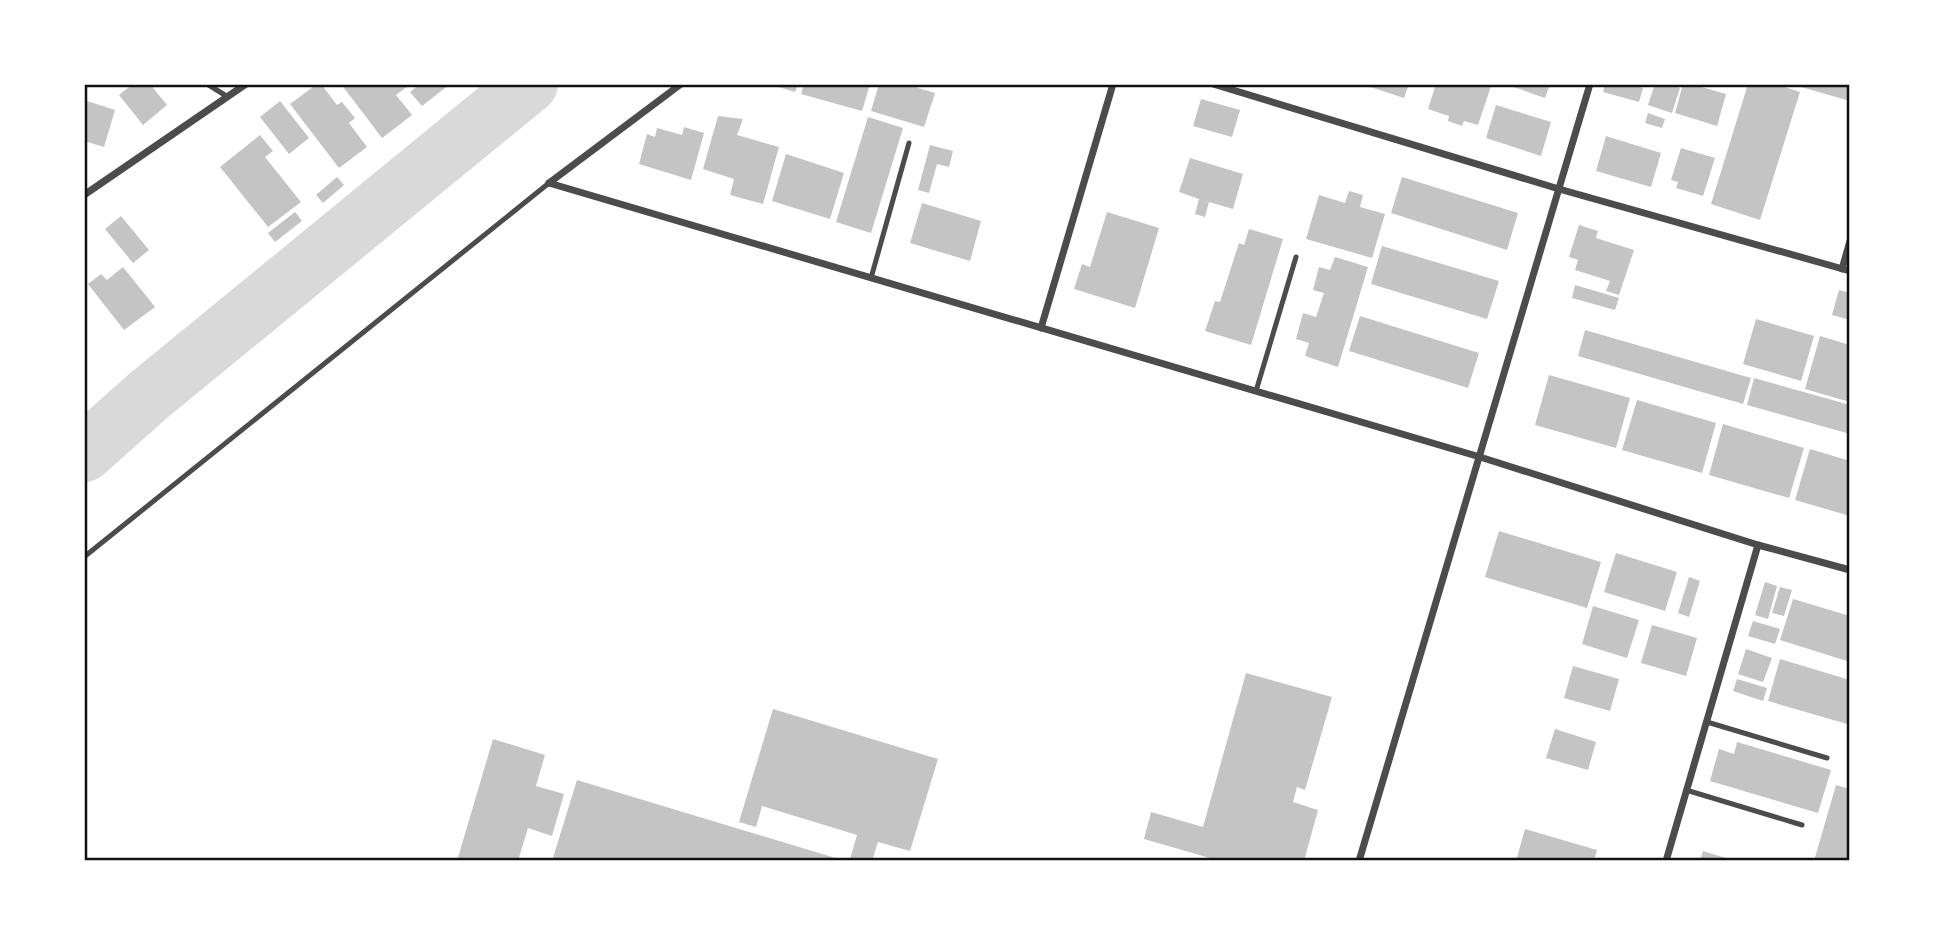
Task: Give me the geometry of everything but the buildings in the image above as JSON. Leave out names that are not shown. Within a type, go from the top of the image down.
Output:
[{"type":"street","points":[[84,195],[246,84]]},
{"type":"street","points":[[549,183],[681,84]]},
{"type":"street","points":[[1041,328],[1113,84]]},
{"type":"street","points":[[1213,84],[1559,189],[1846,270],[1850,241]]},
{"type":"street","points":[[1359,861],[1590,84]]},
{"type":"street","points":[[549,183],[1480,457],[1758,545],[1850,570]]},
{"type":"street","points":[[1666,861],[1758,545]]},
{"type":"lane","points":[[207,84],[228,97]]},
{"type":"lane","points":[[871,278],[909,143]]},
{"type":"lane","points":[[84,557],[549,183]]},
{"type":"lane","points":[[1256,391],[1296,257]]},
{"type":"lane","points":[[1707,722],[1827,758]]},
{"type":"lane","points":[[1686,790],[1802,825]]},
{"type":"waterway","points":[[84,453],[148,396],[529,84]]}]
